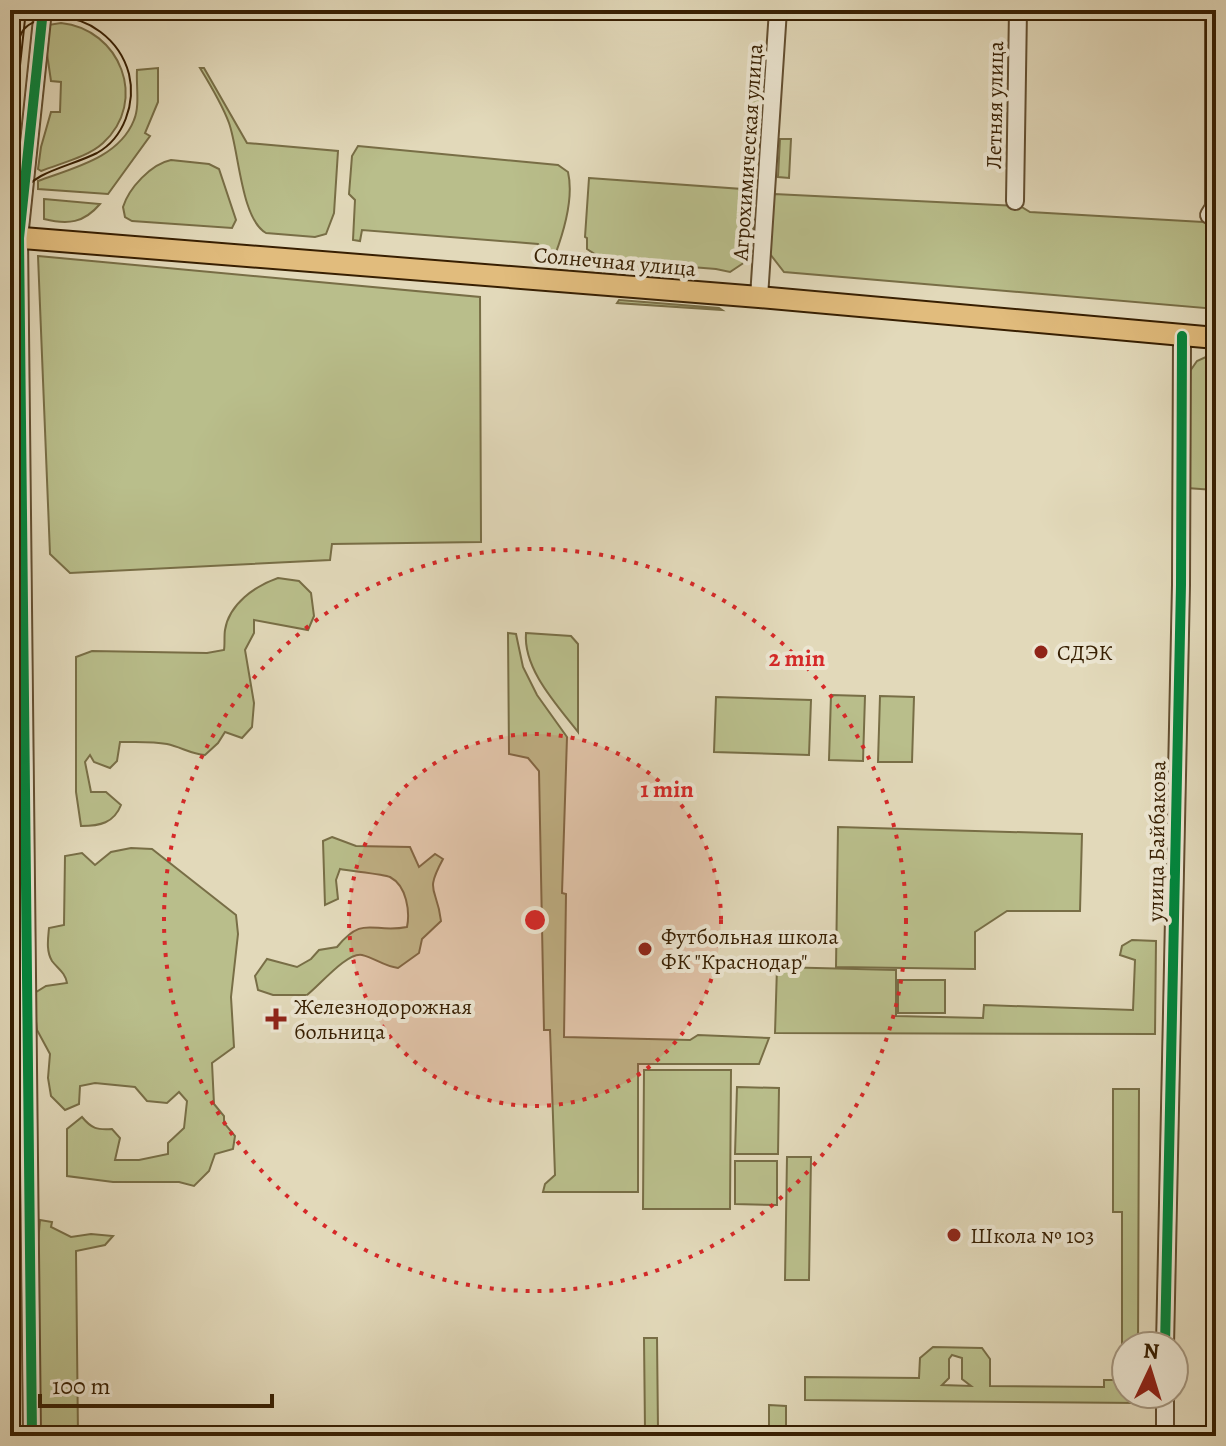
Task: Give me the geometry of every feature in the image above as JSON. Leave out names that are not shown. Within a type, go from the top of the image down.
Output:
[{"type":"main road","name":"Солнечная улица","points":[[14,238],[759,297],[1216,338]]},
{"type":"street","points":[[32,1436],[16,579],[14,238],[43,10]]},
{"type":"street","name":"Агрохимическая улица","points":[[759,297],[778,10]]},
{"type":"street","name":"Летняя улица","points":[[1015,201],[1018,10]]},
{"type":"street","points":[[1209,215],[1214,207],[1214,10]]},
{"type":"street","name":"улица Байбакова","points":[[1165,1330],[1182,336]]},
{"type":"street","points":[[1165,1410],[1165,1436]]},
{"type":"green space","points":[[61,23],[82,28],[99,38],[112,53],[121,70],[125,88],[124,107],[117,126],[97,148],[41,171],[38,169],[41,147],[51,112],[60,112],[61,82],[51,81],[46,47],[48,25]]},
{"type":"green space","points":[[158,68],[158,102],[145,133],[150,136],[108,194],[38,189],[38,181],[94,160],[118,144],[136,114],[137,70]]},
{"type":"green space","points":[[200,68],[204,68],[247,143],[338,151],[334,213],[326,234],[315,237],[266,233],[258,225],[246,199],[229,123]]},
{"type":"green space","points":[[749,77],[758,78],[762,83],[760,106],[747,105]]},
{"type":"green space","points":[[780,139],[791,139],[789,178],[778,177]]},
{"type":"green space","points":[[358,146],[558,165],[568,172],[570,193],[565,225],[555,255],[546,258],[538,244],[362,230],[360,241],[353,240],[355,200],[349,194],[352,156]]},
{"type":"green space","points":[[171,160],[209,164],[219,169],[236,220],[232,228],[132,221],[125,217],[123,207],[136,185],[156,166]]},
{"type":"green space","points":[[589,178],[756,190],[751,258],[730,272],[604,260],[587,249]]},
{"type":"green space","points":[[774,194],[1020,206],[1030,212],[1203,222],[1216,217],[1216,309],[784,272],[770,254]]},
{"type":"green space","points":[[44,199],[100,204],[82,219],[61,222],[44,219]]},
{"type":"green space","points":[[38,256],[480,297],[481,542],[332,544],[330,560],[70,573],[50,554]]},
{"type":"green space","points":[[619,300],[719,308],[722,310],[617,303]]},
{"type":"green space","points":[[1216,356],[1214,490],[1187,488],[1188,374],[1197,361]]},
{"type":"green space","points":[[278,578],[299,581],[311,593],[314,616],[308,630],[254,620],[254,633],[245,650],[254,703],[252,727],[242,738],[225,732],[205,755],[155,742],[120,742],[117,761],[110,768],[94,762],[90,755],[85,762],[91,792],[106,792],[121,805],[106,822],[81,826],[76,792],[76,657],[92,651],[207,653],[224,650],[227,621],[237,604],[252,591]]},
{"type":"green space","points":[[508,633],[516,634],[523,667],[537,695],[567,737],[562,893],[566,894],[564,1037],[690,1040],[698,1035],[769,1038],[759,1064],[638,1064],[638,1192],[543,1192],[545,1184],[555,1175],[550,1030],[544,1030],[539,771],[528,758],[509,754]]},
{"type":"green space","points":[[526,633],[571,636],[578,644],[578,732],[536,673],[530,660]]},
{"type":"green space","points":[[831,695],[865,696],[863,761],[829,760]]},
{"type":"green space","points":[[880,696],[914,697],[912,762],[878,762]]},
{"type":"green space","points":[[716,697],[811,700],[809,755],[714,752]]},
{"type":"green space","points":[[838,827],[1082,834],[1080,911],[1007,911],[975,932],[975,969],[836,967]]},
{"type":"green space","points":[[332,837],[356,846],[410,847],[419,867],[435,854],[443,859],[433,885],[441,921],[422,939],[419,953],[398,968],[356,955],[341,964],[307,995],[273,995],[258,990],[255,976],[267,959],[297,967],[319,950],[337,947],[346,937],[362,928],[407,927],[404,893],[390,877],[340,869],[336,880],[338,899],[325,905],[323,841]]},
{"type":"green space","points":[[131,848],[152,849],[236,915],[238,934],[231,997],[234,1047],[212,1063],[214,1104],[235,1136],[233,1149],[215,1154],[209,1171],[194,1186],[179,1182],[113,1182],[67,1176],[67,1129],[82,1117],[95,1128],[112,1129],[120,1138],[115,1160],[139,1160],[168,1154],[168,1143],[184,1128],[187,1101],[179,1092],[167,1103],[147,1101],[135,1087],[95,1083],[80,1086],[79,1104],[65,1110],[51,1096],[48,1078],[50,1054],[37,1030],[33,994],[46,986],[67,983],[52,961],[48,945],[49,928],[64,925],[65,856],[82,853],[95,865],[111,852]]},
{"type":"green space","points":[[1132,940],[1156,941],[1155,1034],[775,1033],[777,967],[896,970],[896,1016],[983,1018],[984,1005],[1133,1010],[1135,960],[1120,955],[1122,946]]},
{"type":"green space","points":[[898,980],[945,980],[945,1013],[898,1013]]},
{"type":"green space","points":[[644,1070],[731,1070],[730,1209],[643,1209]]},
{"type":"green space","points":[[737,1087],[779,1088],[778,1154],[735,1154]]},
{"type":"green space","points":[[1113,1089],[1139,1089],[1138,1330],[1122,1330],[1122,1212],[1113,1212]]},
{"type":"green space","points":[[787,1157],[811,1157],[809,1280],[785,1280]]},
{"type":"green space","points":[[735,1161],[777,1161],[777,1205],[735,1204]]},
{"type":"green space","points":[[40,1220],[52,1222],[51,1227],[71,1237],[91,1234],[113,1236],[105,1245],[76,1251],[78,1436],[40,1436]]},
{"type":"green space","points":[[644,1338],[657,1338],[658,1430],[645,1430]]},
{"type":"green space","points":[[933,1347],[982,1348],[990,1359],[990,1386],[1104,1387],[1104,1380],[1110,1380],[1110,1403],[805,1400],[805,1377],[919,1378],[920,1358]],"holes":[[[952,1355],[962,1358],[962,1379],[971,1386],[942,1385],[949,1378],[949,1359]]]},
{"type":"green space","points":[[769,1405],[786,1406],[786,1436],[764,1436],[769,1433]]},
{"type":"tram line","points":[[10,158],[26,10]]},
{"type":"tram line","points":[[10,205],[36,179],[97,153],[106,146],[121,129],[131,96],[129,74],[118,50],[100,32],[78,20],[52,18],[30,24],[20,37],[14,64]]},
{"type":"tram line","points":[[10,574],[20,1436]]},
{"type":"cycle path","points":[[32,1436],[19,238],[43,10]]},
{"type":"cycle path","points":[[1165,1330],[1181,585],[1182,336]]},
{"type":"place","name":"СДЭК","points":[[1041,652]]},
{"type":"place","name":"Футбольная школа ФК \"Краснодар\"","points":[[645,949]]},
{"type":"place","name":"Железнодорожная больница","points":[[276,1019]]},
{"type":"place","name":"Школа № 103","points":[[954,1235]]}]
